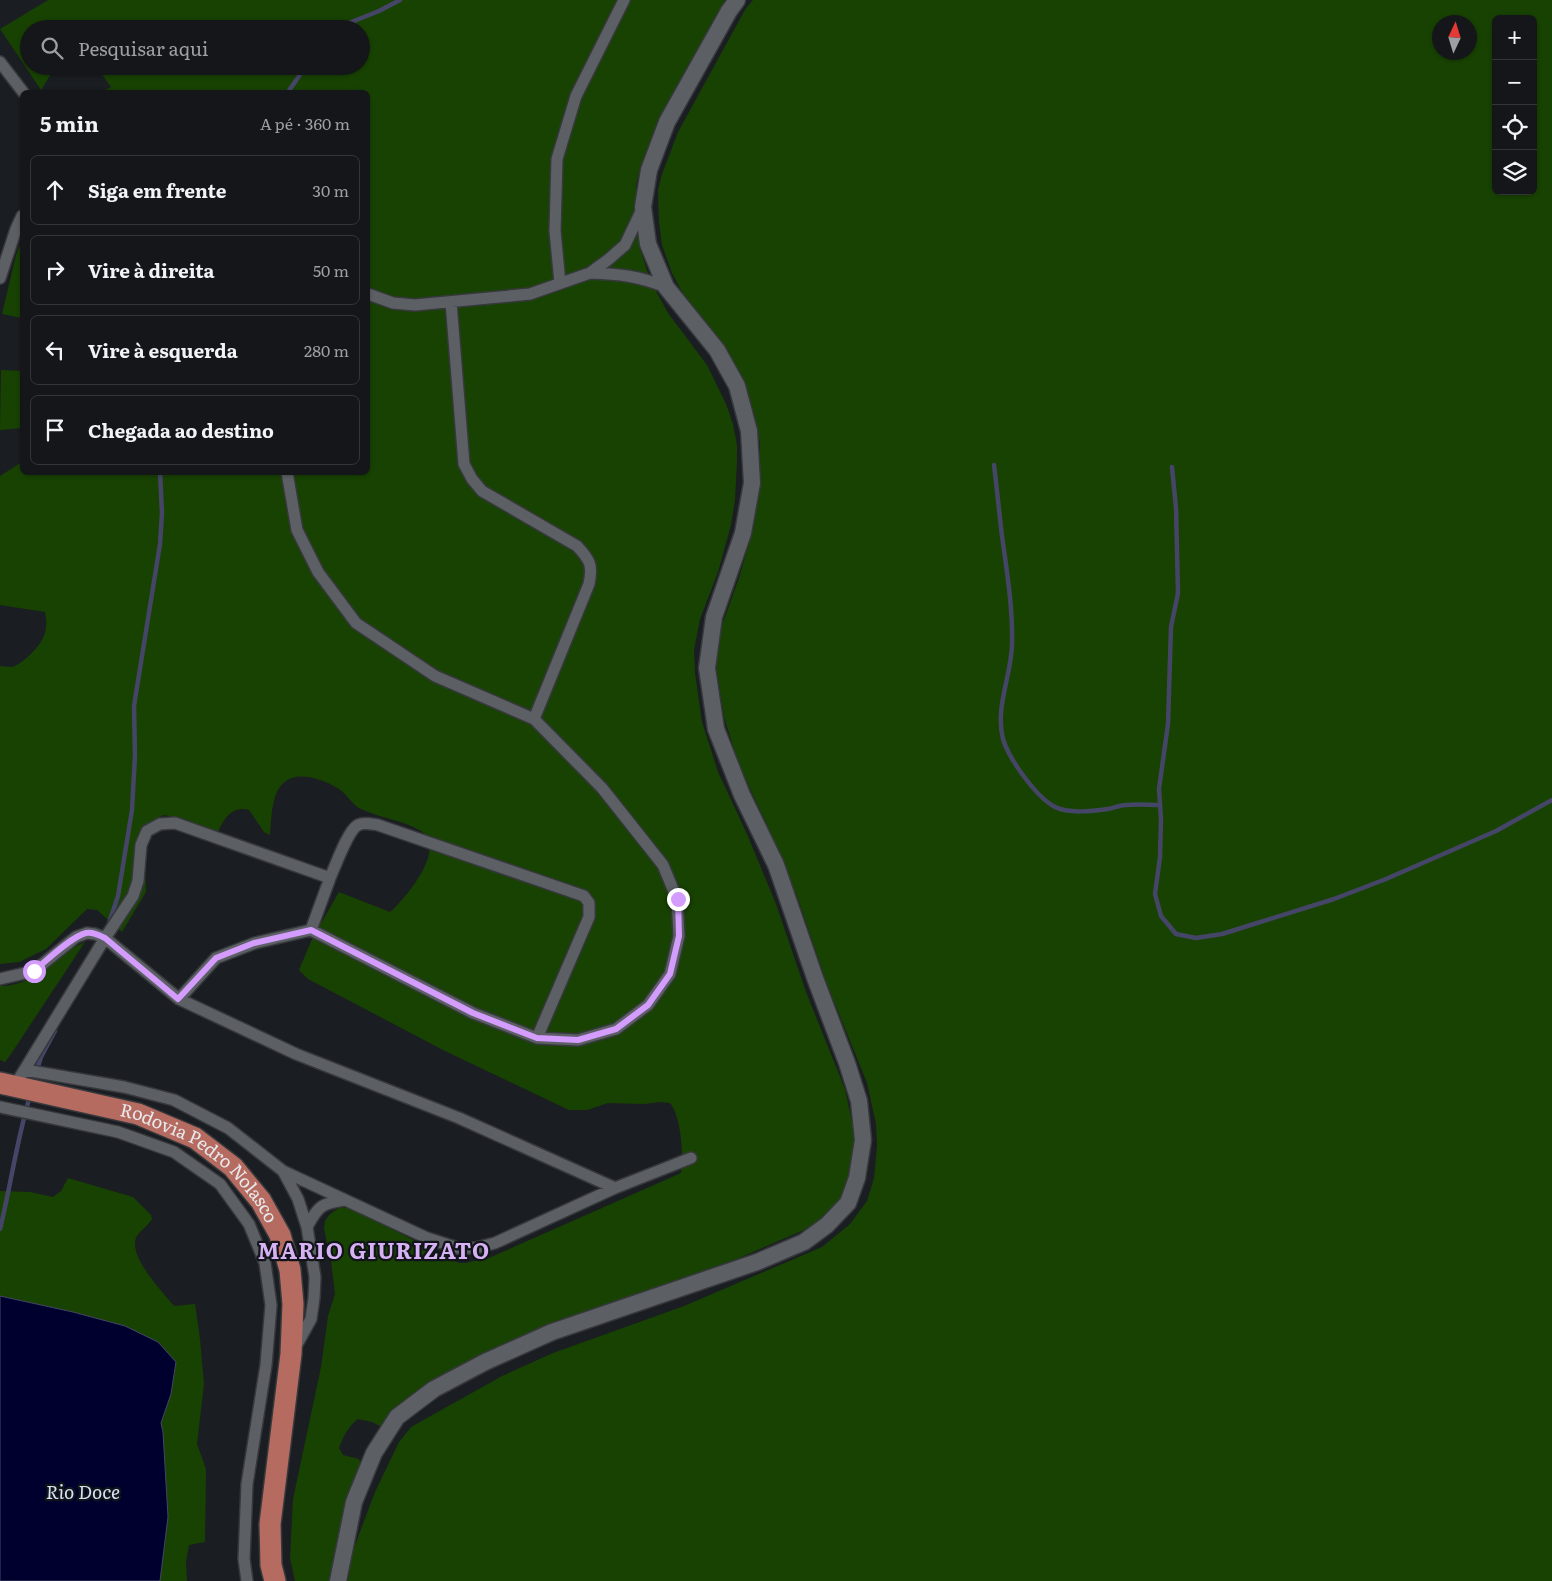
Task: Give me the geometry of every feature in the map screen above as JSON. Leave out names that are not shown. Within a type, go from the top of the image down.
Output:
[{"type":"highway","name":"Rodovia Pedro Nolasco","points":[[13,1080],[138,1114],[195,1138],[233,1167],[262,1200],[280,1235],[290,1270],[293,1304],[292,1354],[270,1524],[271,1566],[274,1581]]},
{"type":"street","points":[[560,283],[555,231],[557,159],[576,96],[624,0]]},
{"type":"street","points":[[338,1581],[354,1502],[374,1453],[397,1417],[434,1389],[485,1362],[552,1332],[757,1262],[804,1242],[827,1225],[848,1203],[858,1178],[862,1140],[859,1100],[776,866],[742,795],[716,729],[707,668],[714,617],[743,533],[752,483],[749,431],[737,386],[717,350],[666,287],[648,244],[643,207],[649,170],[667,122],[737,0]]},
{"type":"street","points":[[0,62],[21,90]]},
{"type":"street","points":[[370,295],[393,303],[415,305],[530,294],[590,273],[610,259],[624,244],[643,207]]},
{"type":"street","points":[[0,278],[20,220]]},
{"type":"street","points":[[590,273],[621,274],[644,278],[666,287]]},
{"type":"street","points":[[451,302],[464,464],[482,492],[577,546],[588,559],[592,571],[589,584],[534,719]]},
{"type":"street","points":[[178,999],[216,958],[254,943],[311,930],[473,1013],[537,1038],[578,1040],[616,1029],[648,1005],[670,974],[679,936],[678,899],[662,864],[602,788],[534,719],[435,676],[356,623],[318,572],[297,530],[287,475]]},
{"type":"street","points":[[330,878],[175,823],[160,824],[147,831],[142,845],[138,881],[133,896],[13,1080],[124,1087],[174,1100],[228,1128],[283,1171],[428,1238],[458,1248],[476,1248],[496,1243],[615,1188],[690,1158]]},
{"type":"street","points":[[311,930],[330,878],[350,834],[356,825],[367,823],[387,828],[584,896],[589,903],[589,917],[537,1038]]},
{"type":"street","points":[[0,979],[34,971],[76,937],[87,933],[95,934],[105,938],[178,999],[296,1054],[459,1118],[615,1188]]},
{"type":"street","points":[[0,1108],[118,1132],[174,1152],[220,1184],[249,1224],[265,1263],[271,1305],[266,1365],[247,1484],[244,1559],[247,1581]]},
{"type":"street","points":[[283,1171],[298,1199],[307,1227],[315,1277],[311,1319],[292,1354]]},
{"type":"street","points":[[307,1227],[314,1214],[326,1202],[345,1200]]},
{"type":"green space","points":[[48,0],[725,0],[657,123],[640,168],[636,186],[636,225],[640,249],[651,282],[668,313],[707,365],[726,404],[733,424],[737,445],[737,461],[735,500],[731,525],[718,572],[700,619],[694,650],[695,673],[702,722],[718,772],[747,834],[776,904],[806,992],[845,1089],[853,1126],[854,1145],[847,1191],[833,1209],[811,1227],[676,1285],[545,1332],[382,1427],[372,1422],[358,1419],[346,1432],[339,1448],[343,1455],[359,1459],[362,1467],[331,1581],[295,1581],[290,1558],[293,1499],[321,1367],[328,1316],[335,1294],[331,1261],[324,1229],[325,1221],[329,1215],[340,1207],[350,1208],[459,1263],[489,1258],[681,1173],[682,1147],[679,1126],[674,1109],[670,1103],[608,1103],[587,1110],[569,1110],[443,1050],[308,979],[299,970],[312,939],[339,892],[390,912],[414,885],[422,872],[430,848],[427,838],[419,830],[361,809],[339,789],[310,777],[292,778],[284,782],[278,790],[273,805],[270,835],[264,832],[249,810],[241,809],[230,814],[225,819],[213,844],[170,816],[163,815],[156,820],[144,836],[146,892],[122,932],[97,910],[87,909],[46,949],[19,962],[0,964],[0,666],[16,666],[29,656],[44,637],[46,623],[45,612],[0,605],[0,476],[20,463],[20,475],[370,475],[370,90],[106,90],[111,87],[102,75],[370,75],[370,20],[20,20],[20,59],[0,29]]},
{"type":"green space","points":[[753,0],[1552,0],[1552,1581],[348,1581],[352,1553],[375,1492],[399,1442],[411,1427],[502,1376],[553,1353],[684,1306],[822,1247],[850,1224],[867,1201],[874,1178],[877,1146],[876,1124],[867,1083],[827,984],[797,896],[739,765],[724,717],[717,671],[717,652],[722,625],[739,578],[753,529],[757,502],[760,443],[755,419],[747,396],[687,301],[672,273],[662,245],[658,190],[678,132],[746,8]]},
{"type":"green space","points":[[31,75],[50,75],[41,90]]},
{"type":"green space","points":[[20,245],[20,318],[2,314]]},
{"type":"green space","points":[[1,370],[20,371],[20,428],[0,430]]},
{"type":"green space","points":[[85,942],[11,1054],[5,1062],[0,1060],[0,986],[13,985],[33,977]]},
{"type":"green space","points":[[68,1178],[133,1197],[151,1215],[152,1219],[137,1236],[135,1244],[141,1263],[174,1306],[195,1304],[204,1384],[197,1444],[206,1469],[205,1542],[189,1545],[186,1562],[187,1581],[160,1581],[168,1517],[161,1423],[171,1394],[176,1362],[125,1326],[0,1296],[0,1191],[30,1192],[53,1197],[61,1191]]},
{"type":"water","name":"Rio Doce","points":[[0,1296],[125,1326],[158,1342],[176,1362],[171,1394],[161,1423],[168,1517],[160,1581],[0,1581]]},
{"type":"waterway","points":[[356,20],[400,0]]},
{"type":"waterway","points":[[289,90],[300,75]]},
{"type":"waterway","points":[[994,465],[1012,618],[1011,657],[1001,715],[1001,727],[1006,747],[1024,777],[1040,795],[1055,807],[1074,811],[1088,811],[1124,805],[1160,805]]},
{"type":"waterway","points":[[1172,467],[1176,508],[1178,593],[1171,627],[1168,724],[1159,789],[1161,819],[1160,857],[1155,894],[1161,916],[1176,934],[1196,938],[1222,934],[1334,899],[1386,879],[1496,831],[1552,800]]},
{"type":"waterway","points":[[108,926],[118,896],[132,810],[135,755],[134,706],[160,544],[162,513],[160,475]]},
{"type":"waterway","points":[[33,1083],[41,1057],[55,1031]]},
{"type":"waterway","points":[[0,1229],[21,1129],[30,1096]]},
{"type":"district","name":"MARIO GIURIZATO","points":[[374,1251]]},
{"type":"route","points":[[34,971],[76,937],[87,933],[95,934],[105,938],[178,999],[216,958],[254,943],[311,930],[473,1013],[537,1038],[578,1040],[616,1029],[648,1005],[670,974],[679,936],[678,899]]}]
